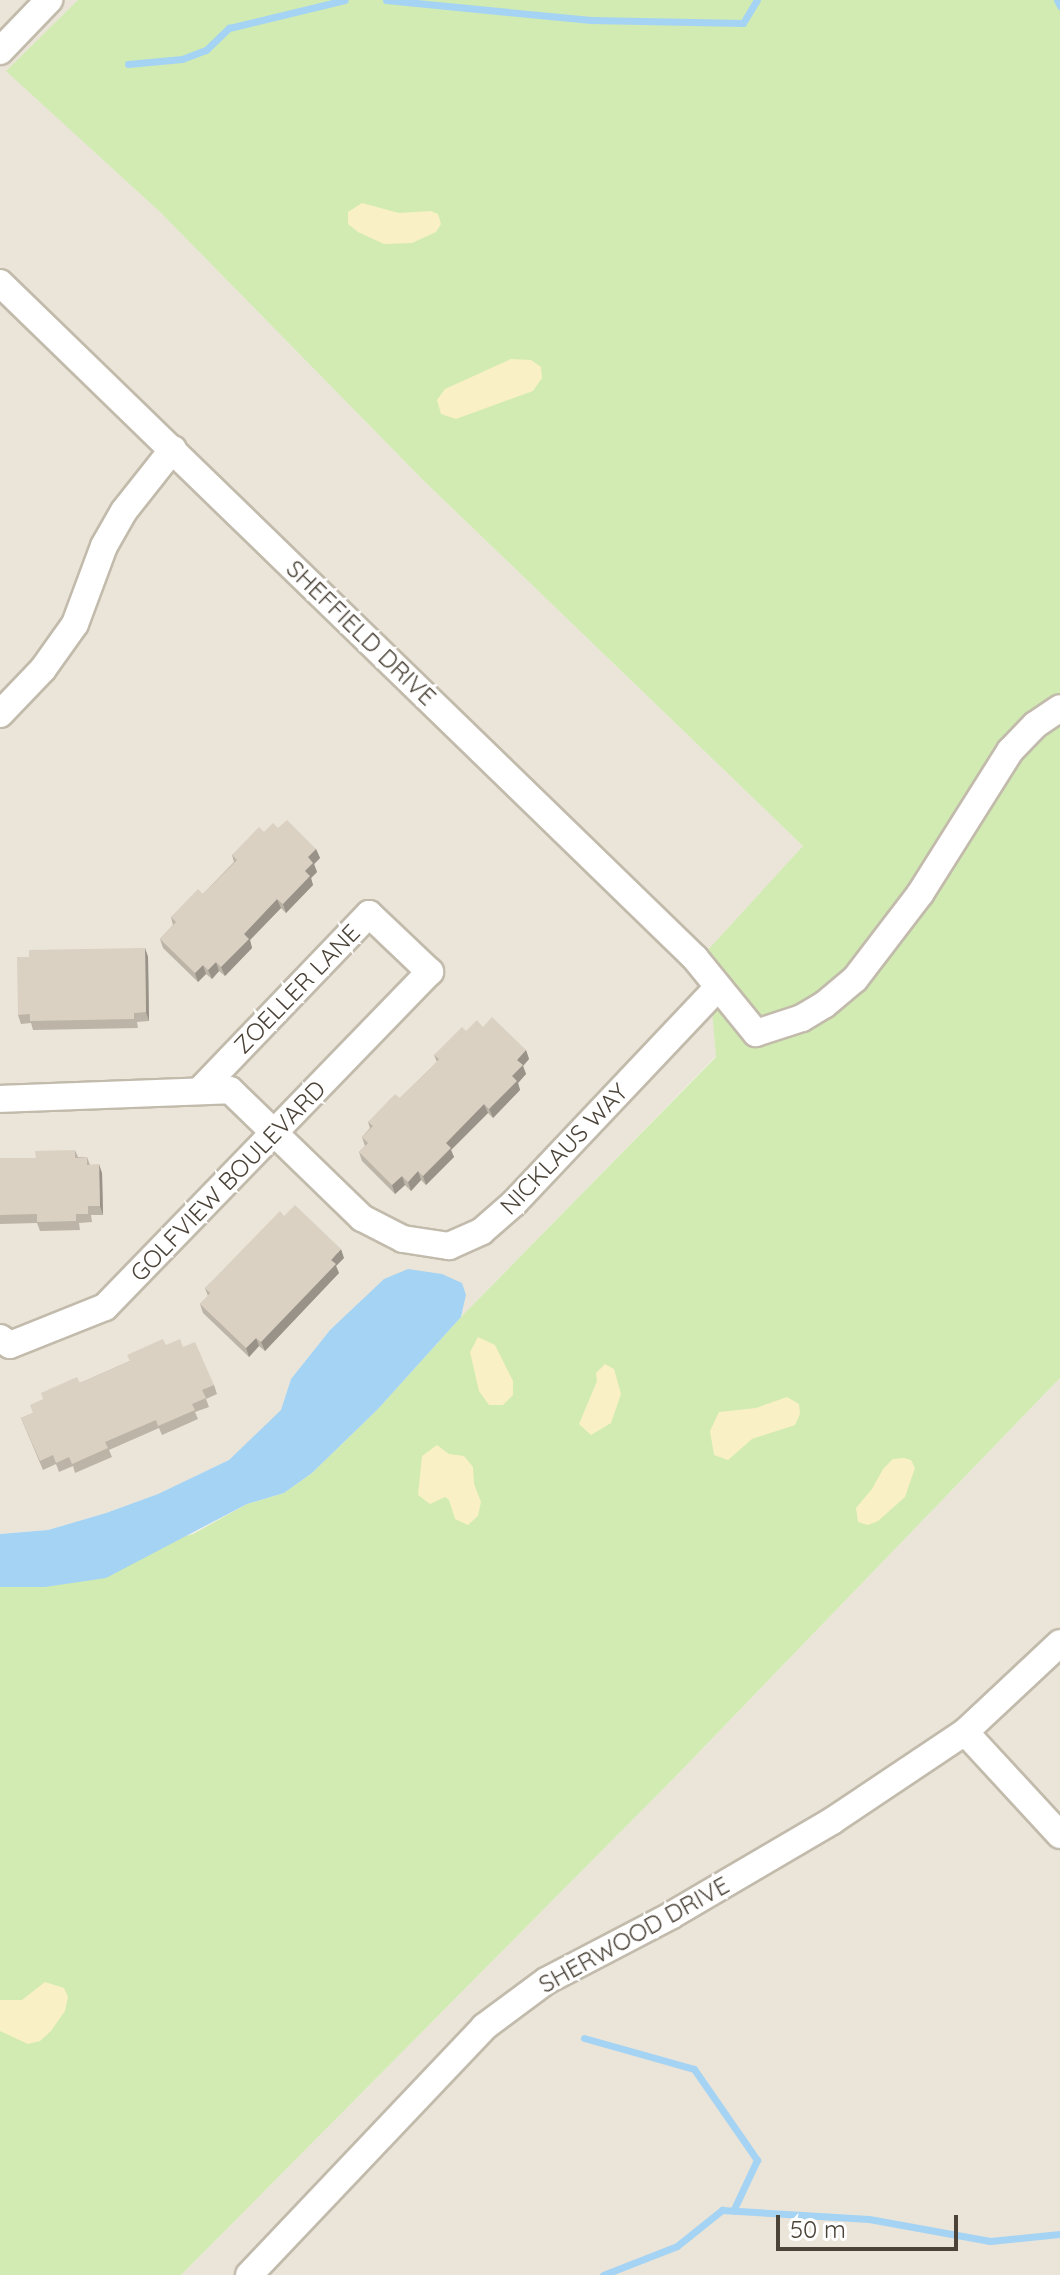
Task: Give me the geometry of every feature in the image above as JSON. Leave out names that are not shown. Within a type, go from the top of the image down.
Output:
[{"type":"street","points":[[0,51],[49,0]]},
{"type":"street","name":"SHEFFIELD DRIVE","points":[[0,283],[695,958],[756,1033],[802,1018],[839,994],[874,957],[912,906],[1010,751],[1035,725],[1060,708]]},
{"type":"street","points":[[0,714],[43,669],[75,624],[104,546],[124,511],[173,449]]},
{"type":"street","name":"ZOELLER LANE","points":[[199,1091],[369,914],[430,972]]},
{"type":"street","name":"GOLFVIEW BOULEVARD","points":[[0,1338],[10,1345],[105,1307],[430,972]]},
{"type":"street","name":"NICKLAUS WAY","points":[[276,1133],[362,1218],[403,1239],[449,1246],[482,1231],[514,1203],[717,988]]},
{"type":"street","name":"ZOELLER LANE","points":[[0,1099],[230,1090],[276,1133]]},
{"type":"street","name":"SHERWOOD DRIVE","points":[[249,2275],[484,2027],[546,1981],[672,1915],[832,1821],[965,1732],[1060,1643]]},
{"type":"street","points":[[965,1732],[1060,1835]]},
{"type":"shaded area","points":[[0,0],[78,0],[7,71],[160,212],[423,480],[803,846],[708,951],[716,1056],[461,1317],[466,1295],[385,1279],[330,1330],[291,1379],[282,1410],[229,1460],[158,1494],[106,1513],[48,1530],[0,1534]]},
{"type":"shaded area","points":[[1060,1378],[1060,2275],[181,2275],[674,1778]]},
{"type":"green space","points":[[78,0],[1060,0],[1060,1378],[674,1778],[181,2275],[0,2275],[0,1587],[193,1534],[247,1504],[284,1493],[312,1473],[378,1409],[461,1317],[716,1057],[707,951],[803,846],[423,480],[160,212],[6,71]]},
{"type":"sand","points":[[362,203],[399,213],[431,211],[438,214],[441,224],[436,232],[412,243],[384,244],[348,224],[348,212]]},
{"type":"sand","points":[[511,359],[531,360],[541,367],[542,378],[533,391],[456,419],[441,414],[437,400],[445,389]]},
{"type":"sand","points":[[478,1337],[495,1345],[513,1381],[513,1395],[503,1405],[489,1405],[479,1391],[470,1352]]},
{"type":"sand","points":[[605,1364],[614,1369],[621,1394],[611,1423],[591,1435],[579,1424],[597,1381],[596,1373]]},
{"type":"sand","points":[[787,1397],[799,1404],[800,1414],[795,1425],[752,1439],[728,1460],[714,1455],[710,1431],[719,1412],[756,1408]]},
{"type":"sand","points":[[437,1445],[449,1454],[464,1456],[473,1467],[474,1484],[481,1502],[478,1516],[468,1525],[455,1519],[449,1500],[445,1497],[430,1504],[418,1495],[422,1456]]},
{"type":"sand","points":[[893,1459],[911,1460],[915,1468],[905,1497],[878,1521],[868,1525],[858,1522],[856,1508],[883,1469]]},
{"type":"sand","points":[[45,1982],[64,1988],[68,1997],[65,2011],[51,2031],[40,2041],[28,2044],[0,2031],[0,2000],[22,2000]]},
{"type":"water","points":[[408,1269],[442,1274],[462,1283],[466,1295],[461,1317],[378,1409],[312,1473],[284,1493],[247,1504],[106,1578],[45,1587],[0,1587],[0,1534],[48,1530],[106,1513],[158,1494],[229,1460],[281,1410],[291,1379],[330,1330],[384,1279]]},
{"type":"building","points":[[287,820],[316,849],[308,857],[313,863],[305,871],[310,876],[283,904],[277,899],[244,934],[249,939],[221,967],[216,962],[208,970],[203,965],[195,973],[160,939],[176,922],[171,917],[198,889],[203,894],[237,860],[232,855],[259,827],[264,832],[273,823],[278,828]]},
{"type":"building","points":[[145,948],[146,1012],[134,1013],[134,1019],[30,1021],[30,1014],[18,1015],[17,957],[29,957],[29,950]]},
{"type":"building","points":[[492,1017],[526,1050],[517,1060],[523,1065],[512,1076],[517,1081],[489,1109],[484,1104],[446,1143],[451,1148],[423,1176],[418,1171],[408,1182],[402,1176],[392,1185],[359,1152],[368,1143],[362,1137],[373,1126],[368,1122],[395,1094],[400,1098],[429,1070],[439,1059],[434,1055],[462,1027],[466,1031],[477,1020],[483,1027]]},
{"type":"building","points":[[75,1150],[75,1158],[87,1157],[87,1165],[99,1164],[100,1206],[88,1206],[88,1214],[76,1214],[76,1221],[37,1222],[37,1214],[0,1215],[0,1158],[36,1158],[35,1151]]},
{"type":"building","points":[[295,1205],[341,1249],[331,1260],[336,1264],[261,1342],[256,1338],[246,1348],[200,1304],[210,1293],[205,1288],[280,1211],[284,1216]]},
{"type":"building","points":[[163,1339],[166,1345],[180,1339],[183,1347],[195,1342],[214,1385],[202,1390],[206,1398],[192,1404],[195,1410],[158,1426],[156,1420],[105,1442],[108,1448],[72,1464],[69,1457],[56,1463],[53,1455],[40,1461],[21,1418],[33,1413],[30,1405],[43,1399],[41,1393],[77,1377],[80,1383],[130,1361],[127,1355]]},
{"type":"waterway","points":[[128,64],[182,59],[206,50],[229,28],[345,0]]},
{"type":"waterway","points":[[386,0],[591,20],[743,23],[757,0]]},
{"type":"waterway","points":[[1057,0],[1060,6]]},
{"type":"waterway","points":[[584,2038],[694,2069],[757,2160],[733,2211]]},
{"type":"waterway","points":[[603,2275],[677,2246],[722,2210],[869,2219],[990,2241],[1060,2234]]}]
